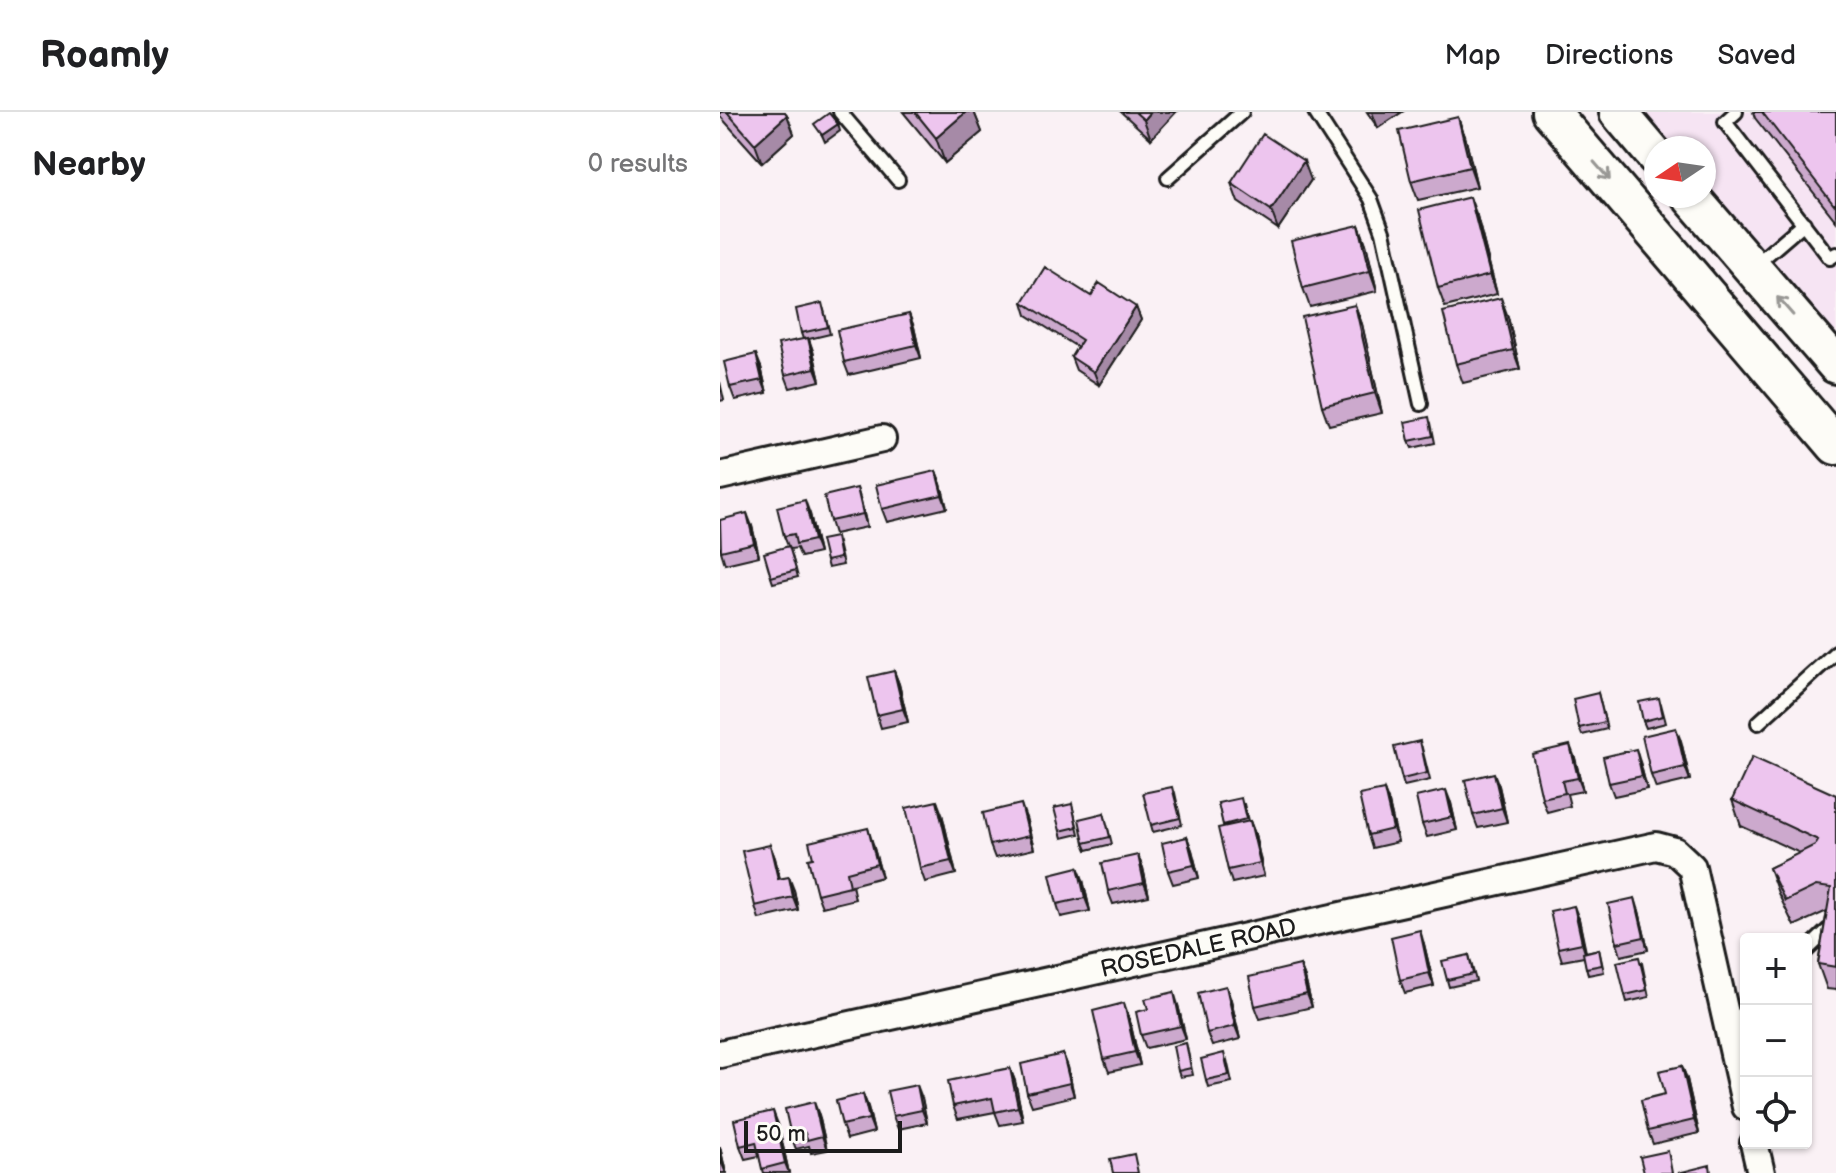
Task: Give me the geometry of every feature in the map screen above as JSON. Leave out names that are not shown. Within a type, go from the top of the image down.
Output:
[{"type":"street","points":[[1551,112],[1836,446]]},
{"type":"street","points":[[1618,112],[1644,143]]},
{"type":"street","points":[[1700,208],[1751,268],[1832,351]]},
{"type":"street","points":[[1704,291],[1738,302],[1836,415]]},
{"type":"street","points":[[720,476],[882,439]]},
{"type":"street","name":"ROSEDALE ROAD","points":[[720,1054],[1656,846],[1675,851],[1692,867],[1737,1019]]},
{"type":"street","points":[[1737,1019],[1743,1077]]},
{"type":"street","points":[[1755,1149],[1761,1173]]},
{"type":"lane","points":[[840,112],[898,180]]},
{"type":"lane","points":[[1168,178],[1242,112]]},
{"type":"lane","points":[[1315,112],[1371,199],[1383,232],[1421,404]]},
{"type":"lane","points":[[1736,112],[1725,122],[1830,258],[1836,254]]},
{"type":"lane","points":[[1751,268],[1804,223]]},
{"type":"lane","points":[[1758,723],[1836,652]]},
{"type":"lane","points":[[1812,945],[1828,930]]},
{"type":"shaded area","points":[[1636,112],[1836,112],[1836,345],[1716,205],[1716,136],[1657,136]]},
{"type":"building","points":[[727,112],[785,112],[787,115],[755,144]]},
{"type":"building","points":[[915,112],[966,112],[936,138]]},
{"type":"building","points":[[1135,112],[1151,112],[1144,120]]},
{"type":"building","points":[[1762,112],[1836,112],[1834,205]]},
{"type":"building","points":[[829,113],[838,124],[822,135],[814,124]]},
{"type":"building","points":[[1458,117],[1470,167],[1411,181],[1399,131]]},
{"type":"building","points":[[1263,134],[1304,161],[1271,210],[1231,183]]},
{"type":"building","points":[[1470,197],[1490,275],[1438,288],[1419,210]]},
{"type":"building","points":[[1359,225],[1370,271],[1303,288],[1291,241]]},
{"type":"building","points":[[1045,267],[1091,296],[1099,283],[1136,307],[1094,372],[1071,357],[1082,340],[1023,302]]},
{"type":"building","points":[[1501,298],[1513,350],[1456,364],[1443,312]]},
{"type":"building","points":[[822,303],[828,327],[801,333],[796,309]]},
{"type":"building","points":[[1355,305],[1375,393],[1322,406],[1302,317]]},
{"type":"building","points":[[909,314],[916,345],[844,362],[837,330]]},
{"type":"building","points":[[808,338],[815,368],[785,375],[778,344]]},
{"type":"building","points":[[756,354],[762,380],[730,387],[724,362]]},
{"type":"building","points":[[1429,417],[1433,436],[1409,441],[1405,422]]},
{"type":"building","points":[[936,471],[942,495],[882,509],[876,485]]},
{"type":"building","points":[[857,488],[863,514],[830,521],[824,496]]},
{"type":"building","points":[[805,500],[814,540],[796,544],[794,534],[784,536],[777,507]]},
{"type":"building","points":[[747,513],[754,543],[721,551],[720,520]]},
{"type":"building","points":[[836,537],[840,558],[826,561],[821,540]]},
{"type":"building","points":[[789,546],[796,570],[771,577],[764,553]]},
{"type":"building","points":[[894,671],[903,709],[877,715],[868,677]]},
{"type":"building","points":[[1598,693],[1605,722],[1579,728],[1573,699]]},
{"type":"building","points":[[1659,698],[1663,716],[1643,721],[1639,702]]},
{"type":"building","points":[[1676,728],[1685,767],[1651,775],[1642,736]]},
{"type":"building","points":[[1420,741],[1427,773],[1402,779],[1394,747]]},
{"type":"building","points":[[1570,745],[1578,778],[1562,781],[1565,793],[1542,798],[1532,754]]},
{"type":"building","points":[[1636,749],[1642,776],[1609,783],[1603,757]]},
{"type":"building","points":[[1752,757],[1836,795],[1836,967],[1818,964],[1831,888],[1816,886],[1785,901],[1769,868],[1815,845],[1818,840],[1732,800]]},
{"type":"building","points":[[1494,773],[1502,808],[1473,815],[1465,780]]},
{"type":"building","points":[[1172,787],[1180,818],[1151,825],[1143,793]]},
{"type":"building","points":[[1384,790],[1393,829],[1368,835],[1359,795]]},
{"type":"building","points":[[1446,790],[1452,817],[1422,824],[1416,797]]},
{"type":"building","points":[[1241,798],[1246,819],[1223,825],[1218,803]]},
{"type":"building","points":[[937,801],[951,861],[920,868],[906,808]]},
{"type":"building","points":[[1021,804],[1029,836],[990,845],[983,813]]},
{"type":"building","points":[[1072,804],[1077,827],[1060,831],[1054,808]]},
{"type":"building","points":[[1104,813],[1110,837],[1084,843],[1079,819]]},
{"type":"building","points":[[1250,821],[1260,863],[1228,870],[1218,828]]},
{"type":"building","points":[[868,828],[877,864],[847,872],[850,886],[817,894],[808,859],[813,858],[809,842]]},
{"type":"building","points":[[1187,837],[1194,865],[1168,871],[1162,843]]},
{"type":"building","points":[[770,845],[778,879],[789,877],[793,897],[755,906],[742,851]]},
{"type":"building","points":[[1138,855],[1144,883],[1108,891],[1102,863]]},
{"type":"building","points":[[1078,867],[1085,898],[1057,904],[1050,874]]},
{"type":"building","points":[[1635,898],[1644,937],[1617,943],[1608,904]]},
{"type":"building","points":[[1574,906],[1582,943],[1558,948],[1550,911]]},
{"type":"building","points":[[1420,930],[1429,973],[1400,980],[1391,937]]},
{"type":"building","points":[[1599,949],[1602,965],[1586,968],[1583,953]]},
{"type":"building","points":[[1469,955],[1473,974],[1447,980],[1442,961]]},
{"type":"building","points":[[1639,957],[1647,990],[1625,995],[1617,962]]},
{"type":"building","points":[[1300,965],[1307,994],[1255,1006],[1249,977]]},
{"type":"building","points":[[1226,986],[1235,1026],[1207,1033],[1198,993]]},
{"type":"building","points":[[1174,992],[1181,1026],[1141,1035],[1136,1012],[1148,1009],[1145,999]]},
{"type":"building","points":[[1124,1003],[1135,1052],[1104,1059],[1093,1011]]},
{"type":"building","points":[[1186,1043],[1191,1068],[1178,1071],[1173,1046]]},
{"type":"building","points":[[1224,1053],[1229,1075],[1206,1080],[1201,1059]]},
{"type":"building","points":[[1063,1054],[1070,1083],[1027,1093],[1021,1064]]},
{"type":"building","points":[[1682,1066],[1694,1120],[1648,1131],[1641,1100],[1665,1094],[1659,1071]]},
{"type":"building","points":[[1010,1068],[1018,1107],[995,1112],[992,1098],[953,1106],[948,1081]]},
{"type":"building","points":[[917,1085],[922,1110],[893,1116],[887,1091]]},
{"type":"building","points":[[863,1094],[869,1119],[842,1125],[836,1101]]},
{"type":"building","points":[[814,1102],[822,1136],[807,1140],[805,1133],[791,1136],[785,1109]]},
{"type":"building","points":[[773,1111],[785,1163],[762,1169],[756,1142],[740,1146],[734,1120]]},
{"type":"building","points":[[1668,1151],[1672,1173],[1644,1173],[1640,1157]]},
{"type":"building","points":[[1134,1154],[1138,1173],[1113,1173],[1110,1159]]},
{"type":"building","points":[[1710,1165],[1711,1173],[1678,1173]]}]
